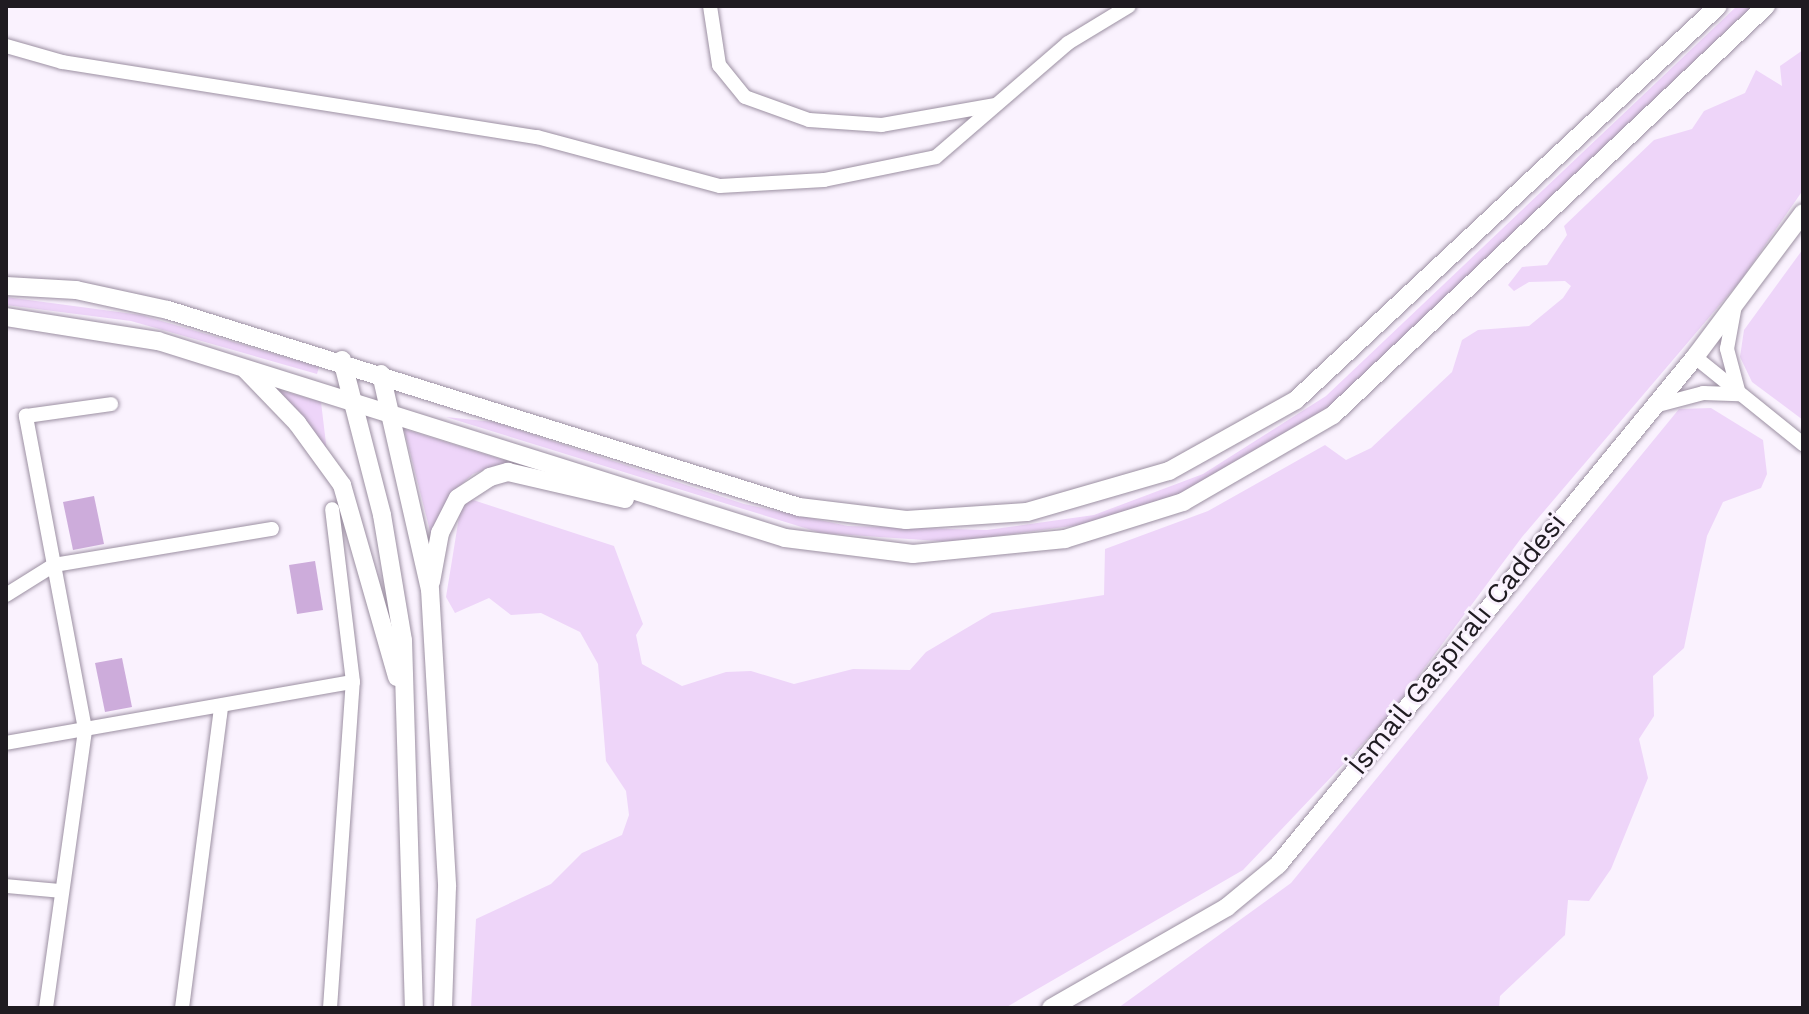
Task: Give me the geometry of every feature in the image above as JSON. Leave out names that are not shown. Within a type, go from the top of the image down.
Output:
[{"type":"main road","points":[[6,286],[129,300],[342,360],[820,511],[944,520],[1094,497],[1250,432],[1326,377],[1718,6]]},
{"type":"main road","points":[[430,589],[440,533],[458,498],[508,472],[749,528],[878,552],[986,551],[1119,525],[1225,483],[1368,387],[1766,6]]},
{"type":"main road","name":"İsmail Gaspıralı Caddesi","points":[[1051,1008],[1227,907],[1278,865],[1647,410],[1695,357],[1803,213]]},
{"type":"main road","points":[[6,317],[114,330],[353,398],[749,528]]},
{"type":"main road","points":[[342,360],[394,576],[408,720],[414,1008]]},
{"type":"main road","points":[[240,366],[297,423],[342,485],[408,720]]},
{"type":"main road","points":[[381,374],[386,410],[430,589],[447,887],[443,1008]]},
{"type":"street","points":[[710,6],[719,65],[745,97],[809,120],[882,125],[997,104]]},
{"type":"street","points":[[6,46],[62,62],[537,137],[720,186],[824,180],[936,157],[1068,43],[1129,6]]},
{"type":"street","points":[[1735,304],[1727,349],[1739,394]]},
{"type":"street","points":[[1695,357],[1803,444]]},
{"type":"street","points":[[1647,410],[1686,395],[1739,394]]},
{"type":"street","points":[[46,1008],[85,729],[26,416],[111,404]]},
{"type":"street","points":[[330,1008],[353,682],[332,509]]},
{"type":"street","points":[[6,595],[54,565],[272,529]]},
{"type":"street","points":[[6,743],[221,708],[353,682]]},
{"type":"street","points":[[182,1008],[221,708]]},
{"type":"street","points":[[6,886],[61,891]]},
{"type":"shaded area","points":[[1737,6],[1752,6],[1325,411],[1201,486],[1109,521],[953,542],[821,533],[446,417],[494,422],[744,504],[848,526],[987,530],[1094,515],[1203,474],[1326,396]]},
{"type":"shaded area","points":[[1803,50],[1803,190],[1741,280],[1522,537],[1388,717],[1243,870],[1005,1008],[471,1008],[476,919],[551,884],[582,853],[622,835],[629,815],[626,791],[606,761],[598,664],[580,632],[541,613],[511,615],[489,598],[455,613],[446,597],[460,511],[470,499],[614,546],[643,624],[636,635],[642,664],[682,686],[726,672],[751,671],[794,684],[853,669],[910,670],[926,652],[992,613],[1104,595],[1105,549],[1208,511],[1325,445],[1346,460],[1371,448],[1452,372],[1462,340],[1478,330],[1529,326],[1563,298],[1571,286],[1565,281],[1529,282],[1514,291],[1508,285],[1522,267],[1547,265],[1567,235],[1564,226],[1654,140],[1692,129],[1704,111],[1745,93],[1756,70],[1782,86],[1780,66]]},
{"type":"shaded area","points":[[1803,249],[1803,420],[1752,382],[1740,357],[1744,330]]},
{"type":"shaded area","points":[[6,297],[141,315],[319,367],[317,374],[131,321],[6,305]]},
{"type":"shaded area","points":[[276,389],[321,402],[327,452],[300,415]]},
{"type":"shaded area","points":[[1711,408],[1763,440],[1767,474],[1761,488],[1723,502],[1707,536],[1684,648],[1653,676],[1654,716],[1639,739],[1648,778],[1611,869],[1589,901],[1568,900],[1565,935],[1500,996],[1499,1008],[1118,1008],[1291,883],[1679,409]]},
{"type":"shaded area","points":[[404,429],[529,468],[497,465],[473,474],[455,490],[431,535]]},
{"type":"building","points":[[94,496],[104,544],[73,550],[63,502]]},
{"type":"building","points":[[315,561],[323,610],[297,614],[289,565]]},
{"type":"building","points":[[122,658],[132,707],[105,712],[95,663]]}]
